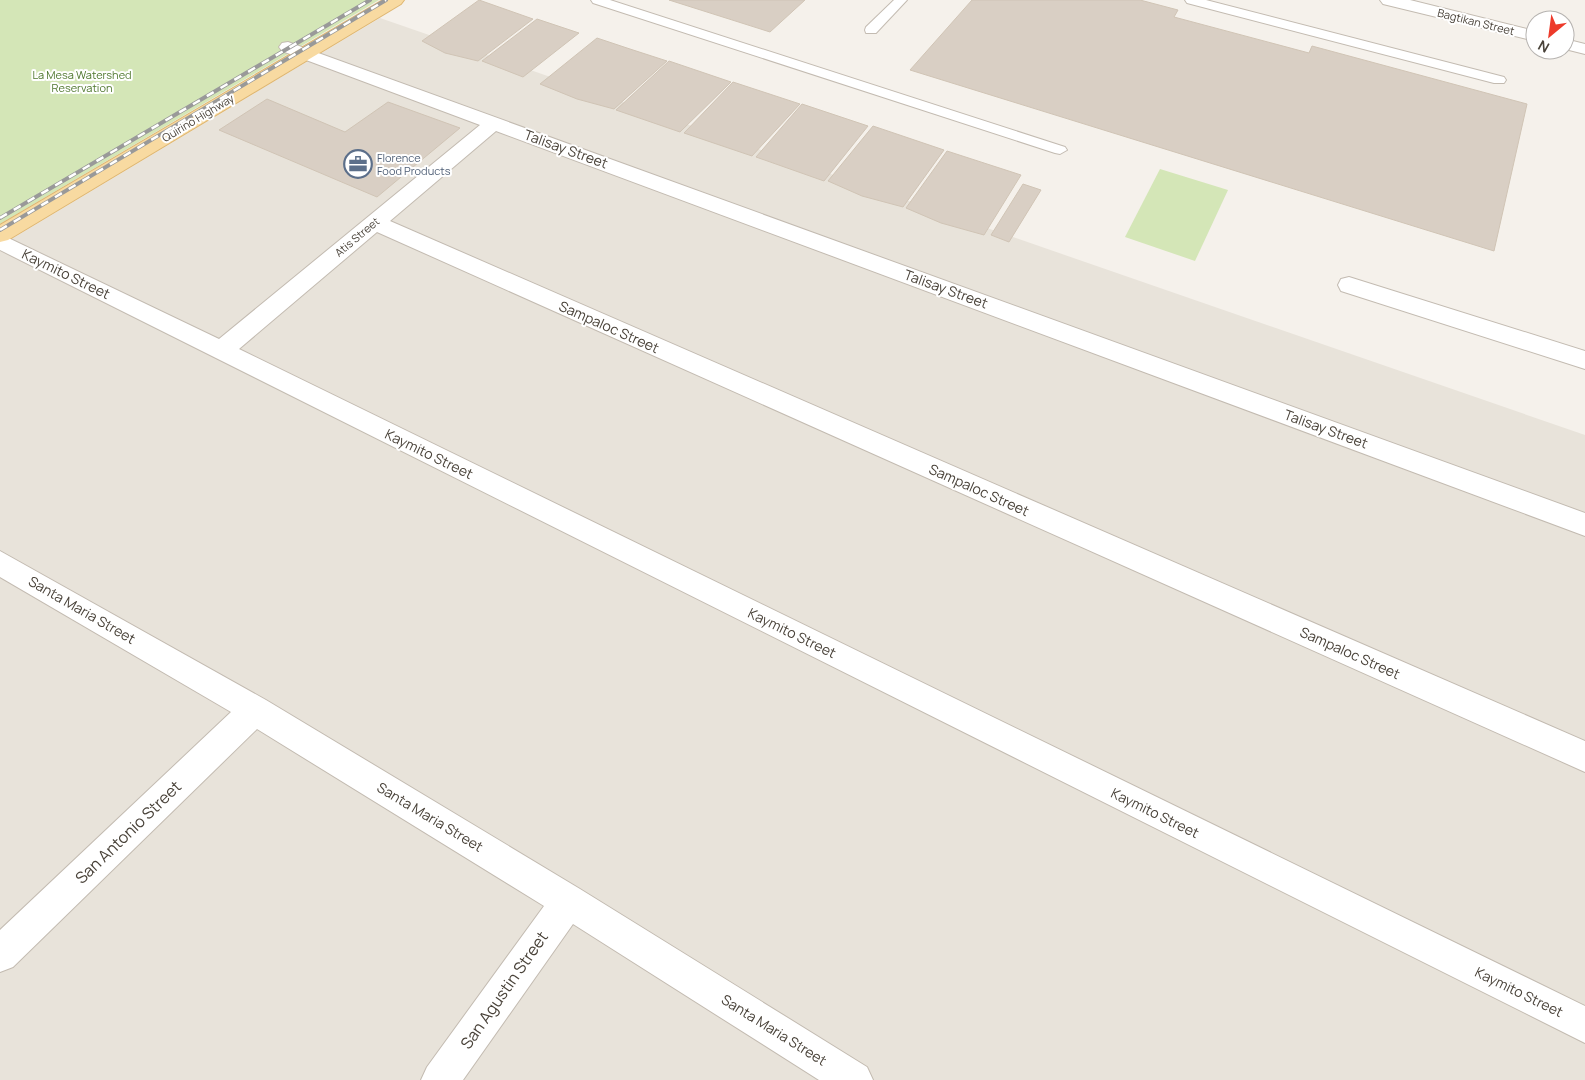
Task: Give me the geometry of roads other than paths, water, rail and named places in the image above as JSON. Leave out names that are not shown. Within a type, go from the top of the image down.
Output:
[{"type":"main road","name":"Quirino Highway","points":[[0,235],[297,51],[368,0]]},
{"type":"main road","name":"Quirino Highway","points":[[0,214],[297,51],[395,0]]},
{"type":"street","name":"Bagtikan Street","points":[[1389,0],[1525,34]]},
{"type":"street","name":"Talisay Street","points":[[297,51],[1585,525]]},
{"type":"street","name":"Atis Street","points":[[221,351],[494,123]]},
{"type":"street","name":"Sampaloc Street","points":[[374,223],[1585,757]]},
{"type":"street","name":"Kaymito Street","points":[[0,241],[1585,1025]]},
{"type":"street","points":[[1349,285],[1585,360]]},
{"type":"street","name":"Santa Maria Street","points":[[0,563],[255,710],[568,901],[854,1080]]},
{"type":"street","name":"San Antonio Street","points":[[0,954],[255,710]]},
{"type":"street","name":"San Agustin Street","points":[[440,1080],[568,901]]},
{"type":"lane","points":[[597,0],[1060,150]]},
{"type":"lane","points":[[871,30],[901,0]]},
{"type":"lane","points":[[1191,0],[1498,80]]},
{"type":"railway","points":[[0,218],[370,0]]},
{"type":"railway","points":[[0,230],[386,0]]},
{"type":"place","name":"Florence Food Products","points":[[358,164]]},
{"type":"park label","name":"La Mesa Watershed Reservation","points":[[82,81]]}]
